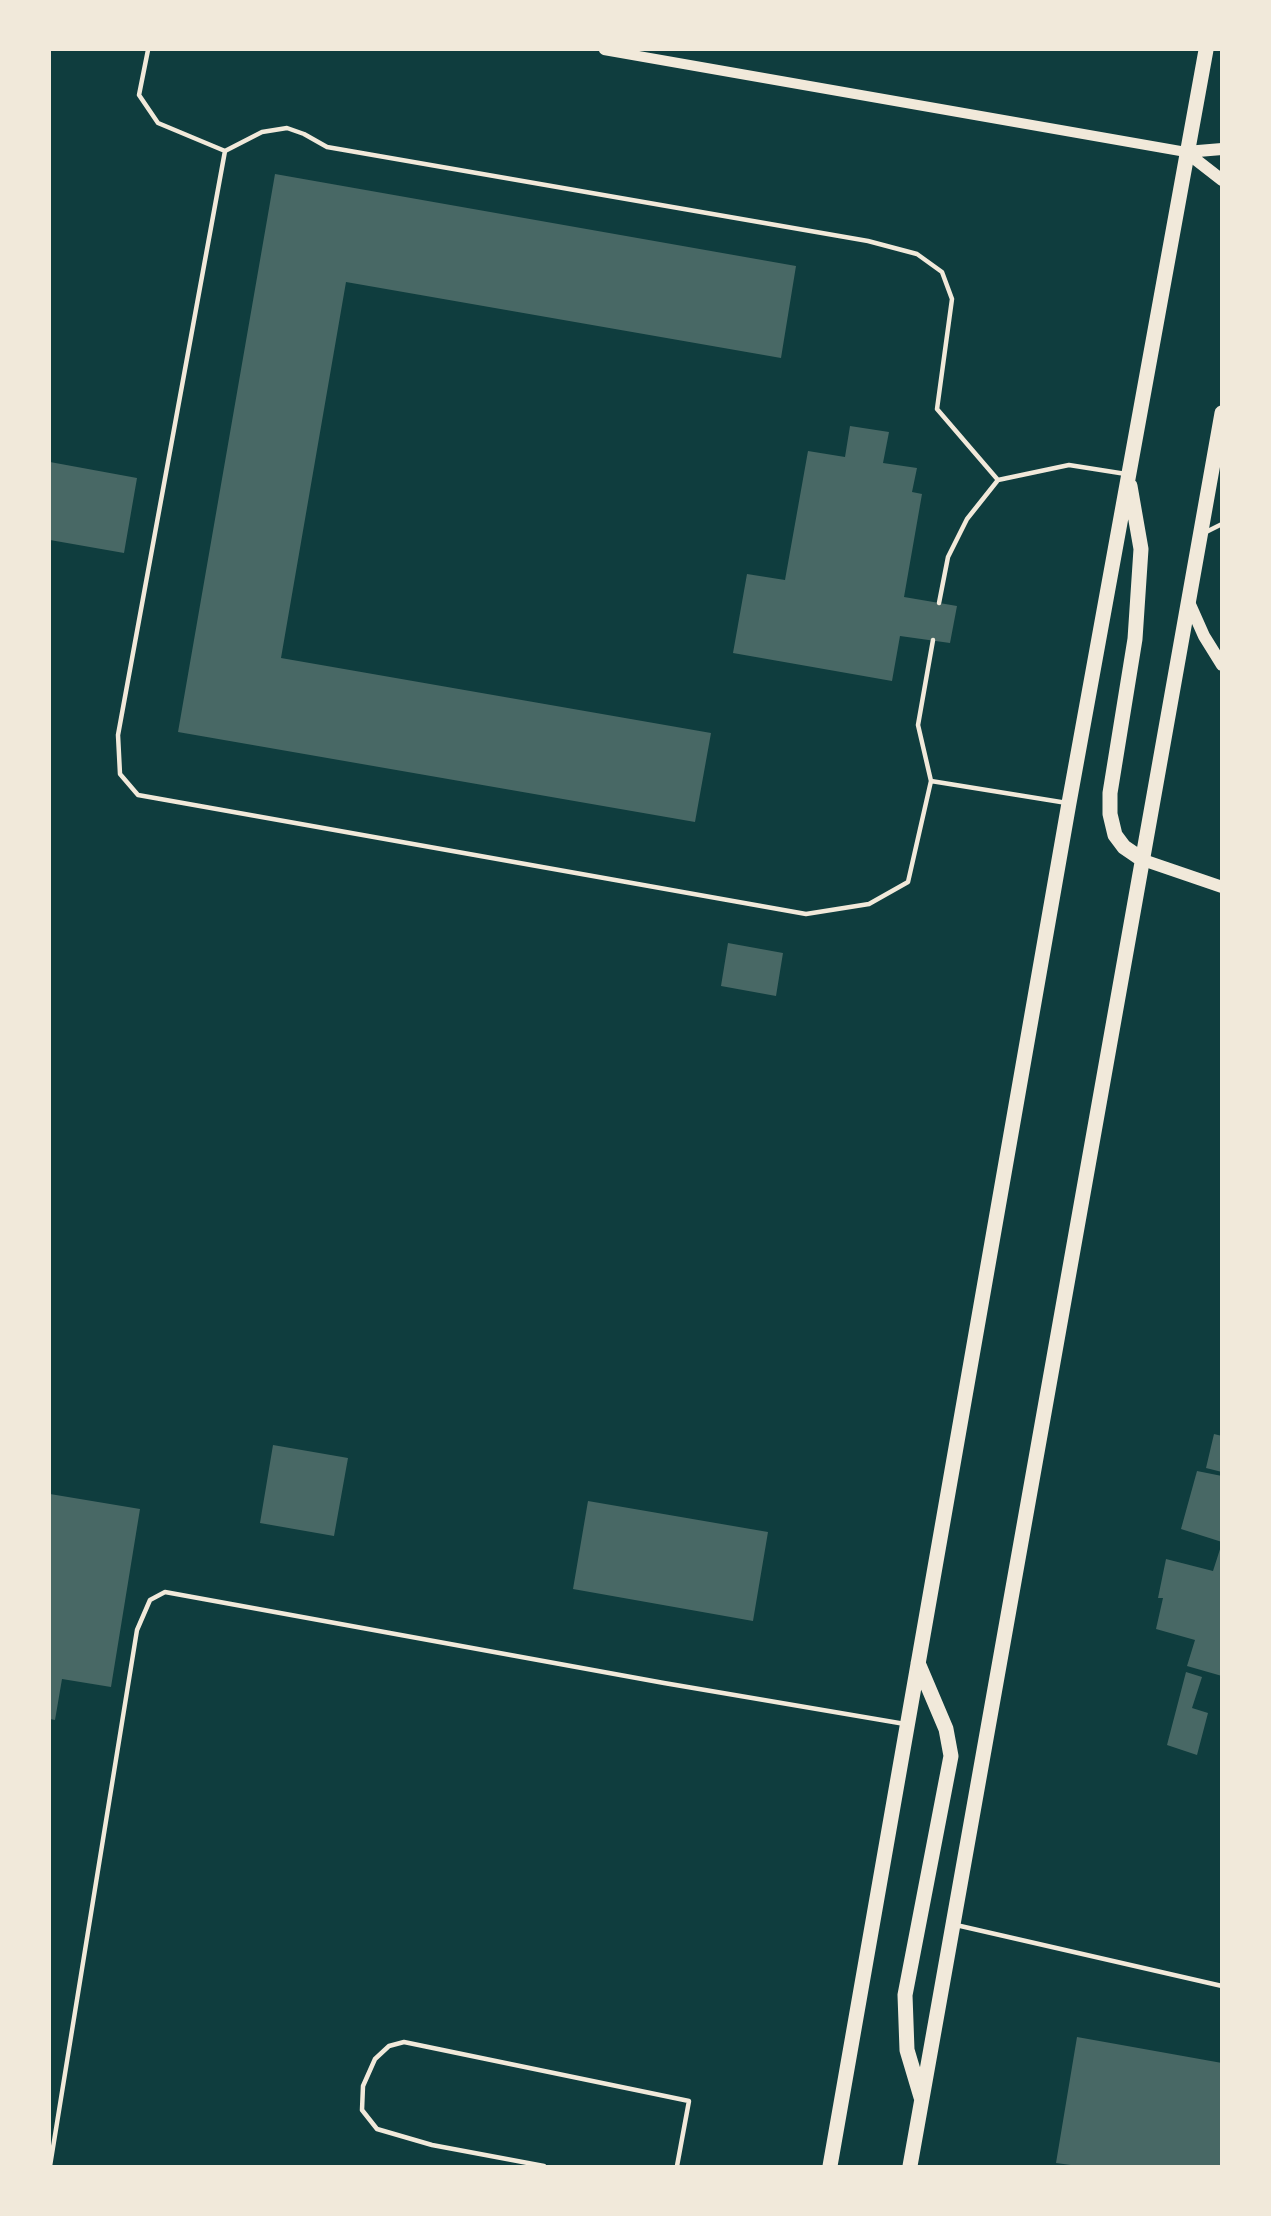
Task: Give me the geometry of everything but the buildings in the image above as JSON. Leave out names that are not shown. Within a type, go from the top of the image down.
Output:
[{"type":"main road","points":[[830,2166],[1128,475],[1206,50]]},
{"type":"main road","points":[[1186,152],[1221,149]]},
{"type":"main road","points":[[1186,152],[1221,180]]},
{"type":"main road","points":[[910,2166],[1221,413]]},
{"type":"main road","points":[[1128,475],[1141,549],[1135,639],[1110,793],[1110,814],[1115,835],[1124,847],[1143,860],[1221,886]]},
{"type":"main road","points":[[1188,599],[1204,636],[1221,665]]},
{"type":"main road","points":[[918,1663],[946,1729],[951,1756],[905,1995],[907,2050],[922,2102]]},
{"type":"street","points":[[604,50],[1186,152]]},
{"type":"lane","points":[[148,50],[139,95],[158,123],[225,151],[262,132],[287,128],[304,134],[327,147],[868,241],[917,254],[942,272],[952,299],[937,409],[998,480]]},
{"type":"lane","points":[[225,151],[117,735],[120,774],[138,795],[806,914],[869,904],[908,882],[931,781],[918,725],[933,640]]},
{"type":"lane","points":[[939,603],[948,557],[967,519],[998,480],[1069,465],[1128,475]]},
{"type":"lane","points":[[1199,536],[1221,524]]},
{"type":"lane","points":[[931,781],[1070,803]]},
{"type":"lane","points":[[55,2166],[50,2166],[137,1630],[150,1600],[165,1592],[664,1683],[908,1724]]},
{"type":"lane","points":[[953,1925],[1221,1986]]},
{"type":"lane","points":[[544,2166],[432,2145],[377,2129],[362,2110],[363,2086],[375,2059],[389,2046],[404,2042],[689,2101],[677,2166]]}]
